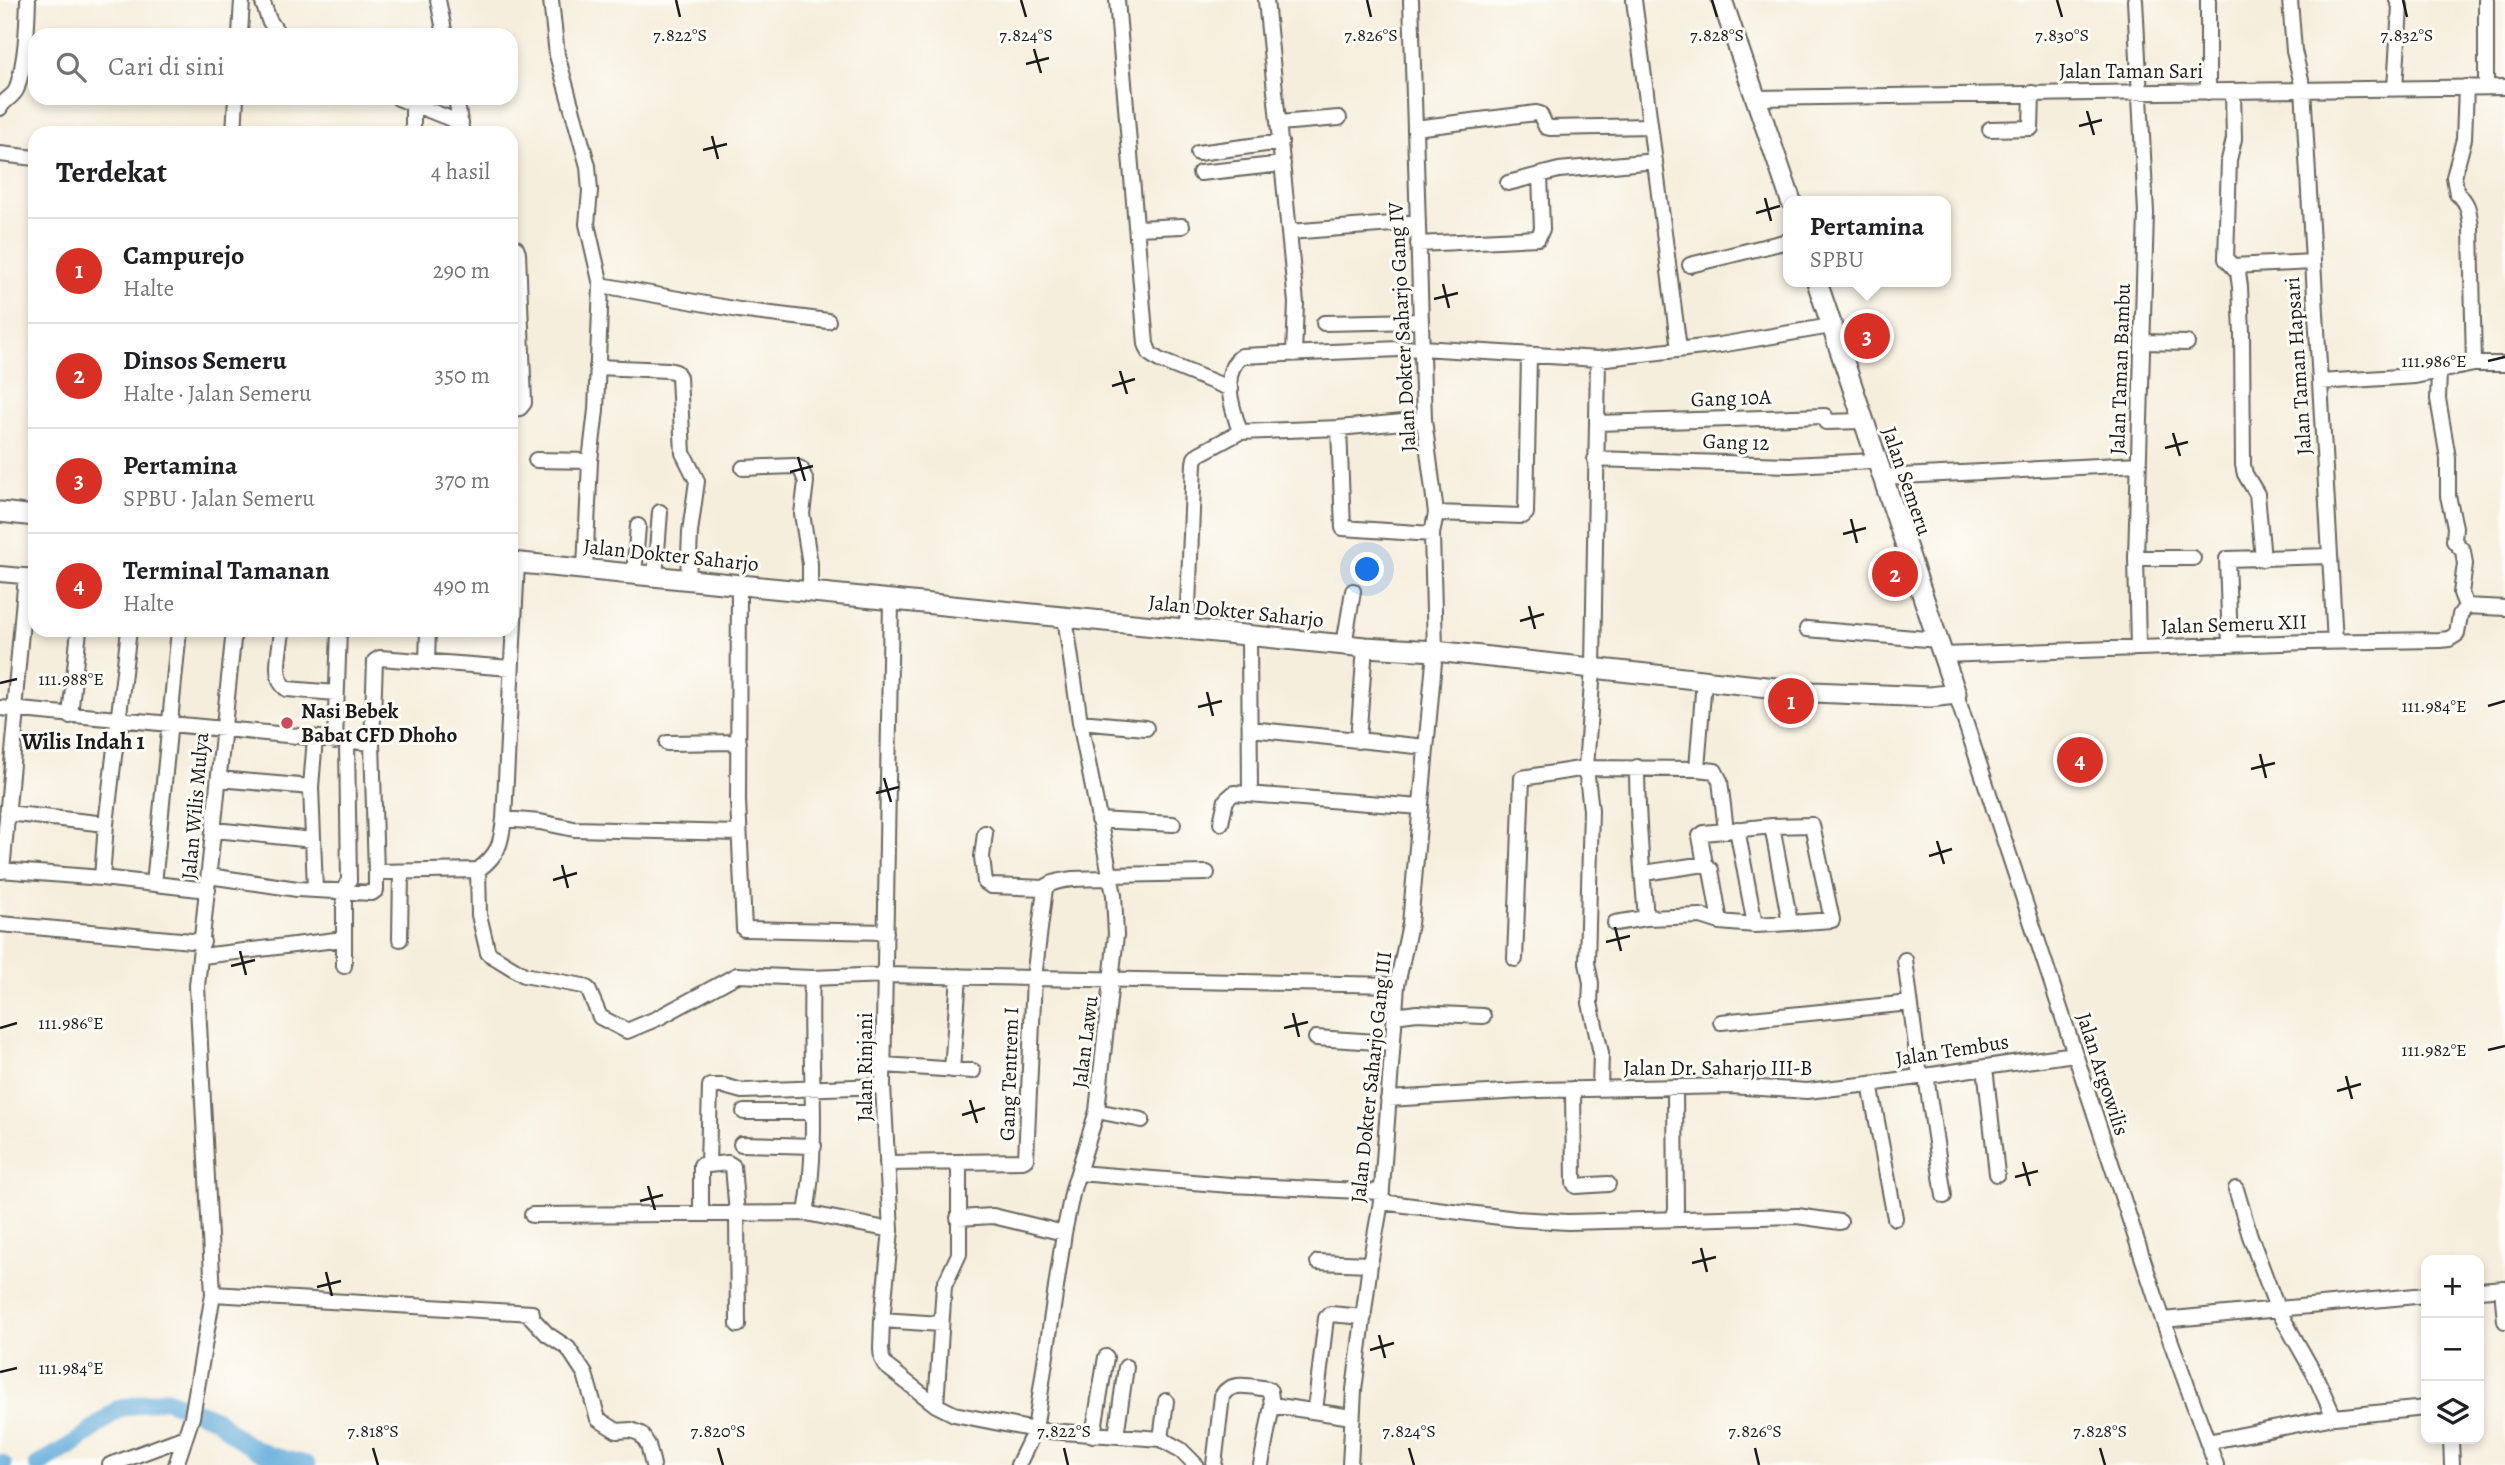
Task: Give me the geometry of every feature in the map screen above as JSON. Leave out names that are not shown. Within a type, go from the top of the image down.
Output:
[{"type":"highway","points":[[1722,0],[1789,196]]},
{"type":"highway","name":"Jalan Semeru","points":[[1819,287],[1956,694]]},
{"type":"highway","points":[[0,512],[28,515]]},
{"type":"highway","name":"Jalan Dokter Saharjo","points":[[518,562],[1344,645],[1435,651],[1813,692],[1930,697],[1956,694]]},
{"type":"street","points":[[0,108],[1,104],[16,92],[26,45],[28,0]]},
{"type":"street","points":[[240,28],[242,0]]},
{"type":"street","points":[[262,0],[274,28]]},
{"type":"street","points":[[438,0],[444,28]]},
{"type":"street","points":[[551,0],[556,55],[588,166],[590,191],[587,224],[601,285],[585,569]]},
{"type":"street","points":[[1117,0],[1146,344],[1150,354],[1159,360],[1231,389]]},
{"type":"street","points":[[1266,0],[1296,303],[1294,354]]},
{"type":"street","name":"Jalan Dokter Saharjo Gang IV","points":[[1411,0],[1424,421],[1436,513],[1432,534],[1435,651]]},
{"type":"street","points":[[1634,0],[1679,349]]},
{"type":"street","name":"Jalan Taman Bambu","points":[[2135,0],[2146,213],[2136,558],[2138,648]]},
{"type":"street","points":[[2208,0],[2208,92]]},
{"type":"street","name":"Jalan Taman Hapsari","points":[[2290,0],[2294,51],[2303,89],[2335,642]]},
{"type":"street","points":[[2395,89],[2400,6],[2397,0]]},
{"type":"street","points":[[2486,0],[2486,87]]},
{"type":"street","points":[[2466,87],[2464,139],[2454,177],[2457,194],[2465,199],[2471,227],[2474,364]]},
{"type":"street","name":"Jalan Taman Sari","points":[[1757,98],[2505,87]]},
{"type":"street","points":[[2233,91],[2234,139],[2229,160],[2226,259],[2238,272],[2242,333],[2243,465],[2245,474],[2257,494],[2263,559]]},
{"type":"street","points":[[1990,129],[2031,128],[2032,93]]},
{"type":"street","points":[[234,126],[236,105]]},
{"type":"street","points":[[413,105],[413,126]]},
{"type":"street","points":[[415,105],[457,126]]},
{"type":"street","points":[[457,105],[461,126]]},
{"type":"street","points":[[1415,128],[1536,113],[1540,114],[1546,127],[1550,128],[1650,126]]},
{"type":"street","points":[[1279,123],[1339,118]]},
{"type":"street","points":[[1198,153],[1281,142]]},
{"type":"street","points":[[0,153],[28,157]]},
{"type":"street","points":[[1508,183],[1559,170],[1655,161]]},
{"type":"street","points":[[1200,173],[1283,164]]},
{"type":"street","points":[[1418,244],[1538,238],[1542,229],[1540,175]]},
{"type":"street","points":[[1289,232],[1418,222]]},
{"type":"street","points":[[1137,228],[1182,226]]},
{"type":"street","points":[[1690,265],[1783,242]]},
{"type":"street","points":[[518,253],[524,403],[518,408]]},
{"type":"street","points":[[2233,266],[2313,262]]},
{"type":"street","points":[[601,285],[739,310],[828,321]]},
{"type":"street","points":[[1324,323],[1421,321]]},
{"type":"street","points":[[1240,432],[1232,407],[1230,378],[1238,358],[1422,348],[1598,359],[1720,345],[1831,326]]},
{"type":"street","points":[[2143,342],[2187,343]]},
{"type":"street","points":[[1436,513],[1523,516],[1526,513],[1529,355]]},
{"type":"street","points":[[1598,359],[1593,668],[1586,768],[1591,810],[1587,962],[1591,983],[1590,1003],[1601,1053],[1600,1089]]},
{"type":"street","points":[[2320,382],[2415,376],[2474,364],[2505,364]]},
{"type":"street","points":[[597,367],[668,370],[676,372],[679,377],[683,453],[697,481],[690,532],[688,580]]},
{"type":"street","points":[[2440,372],[2438,399],[2448,458],[2448,496],[2455,527],[2454,541],[2463,551],[2465,564],[2461,593],[2466,606],[2505,608]]},
{"type":"street","name":"Gang 10A","points":[[1597,423],[1825,416],[1826,422],[1862,421]]},
{"type":"street","points":[[1186,629],[1195,458],[1240,432],[1424,421]]},
{"type":"street","points":[[1339,428],[1343,528],[1432,534]]},
{"type":"street","name":"Gang 12","points":[[1595,459],[1878,469],[2139,464]]},
{"type":"street","points":[[536,460],[590,461]]},
{"type":"street","points":[[743,468],[794,466],[801,469],[805,475],[802,514],[810,564],[810,592]]},
{"type":"street","points":[[655,577],[660,512]]},
{"type":"street","points":[[635,575],[638,526]]},
{"type":"street","points":[[2230,645],[2227,559],[2330,556]]},
{"type":"street","points":[[2136,558],[2193,558]]},
{"type":"street","points":[[0,574],[28,577]]},
{"type":"street","points":[[739,585],[739,833],[744,929],[886,932]]},
{"type":"street","points":[[1344,645],[1353,592]]},
{"type":"street","points":[[28,596],[10,710],[7,813],[1,870],[154,884],[208,883],[344,893],[374,892],[376,872],[372,743],[376,661],[380,658],[511,668]]},
{"type":"street","name":"Jalan Rinjani","points":[[891,601],[883,1086],[891,1230],[882,1320],[882,1359],[886,1366],[936,1405],[954,1414],[1035,1430],[1161,1440]]},
{"type":"street","name":"Jalan Semeru XII","points":[[1807,629],[1940,648],[2138,648],[2449,639],[2457,634],[2460,615],[2466,606]]},
{"type":"street","name":"Jalan Lawu","points":[[1018,1465],[1035,1430],[1064,1233],[1078,1173],[1097,1111],[1116,935],[1111,876],[1080,722],[1065,617]]},
{"type":"street","points":[[1249,635],[1250,794]]},
{"type":"street","points":[[70,716],[78,637]]},
{"type":"street","points":[[102,878],[128,637]]},
{"type":"street","points":[[154,884],[178,637]]},
{"type":"street","name":"Jalan Wilis Mulya","points":[[176,1465],[192,1417],[213,1294],[197,986],[233,637]]},
{"type":"street","points":[[281,637],[278,677],[281,685],[287,689],[336,693]]},
{"type":"street","points":[[339,637],[336,693],[349,880],[344,893],[344,966]]},
{"type":"street","points":[[427,662],[428,637]]},
{"type":"street","points":[[376,872],[478,870],[494,858],[501,841],[504,819],[512,637]]},
{"type":"street","points":[[1358,741],[1365,647]]},
{"type":"street","name":"Jalan Dokter Saharjo Gang III","points":[[1350,1465],[1352,1417],[1370,1264],[1381,1197],[1397,985],[1410,924],[1435,651]]},
{"type":"street","points":[[1697,769],[1704,680]]},
{"type":"street","name":"Jalan Argowilis","points":[[1956,694],[2163,1321],[2216,1465]]},
{"type":"street","points":[[10,710],[372,743]]},
{"type":"street","points":[[1080,722],[1146,728]]},
{"type":"street","points":[[1250,729],[1426,747]]},
{"type":"street","points":[[315,738],[311,787],[315,889]]},
{"type":"street","points":[[667,743],[739,742]]},
{"type":"street","points":[[1637,767],[1637,826],[1644,873],[1646,918]]},
{"type":"street","points":[[1515,958],[1521,782],[1525,776],[1586,768],[1637,767],[1715,771],[1720,781],[1755,925]]},
{"type":"street","points":[[219,779],[311,787]]},
{"type":"street","points":[[1221,823],[1228,796],[1234,793],[1421,807]]},
{"type":"street","points":[[7,813],[106,824]]},
{"type":"street","points":[[504,819],[540,822],[574,829],[739,833]]},
{"type":"street","points":[[1098,820],[1173,824]]},
{"type":"street","points":[[1615,923],[1646,918],[1701,916],[1720,922],[1755,925],[1832,920],[1812,825],[1772,826],[1704,833],[1700,836],[1720,922]]},
{"type":"street","points":[[1772,826],[1790,923]]},
{"type":"street","points":[[215,830],[313,840]]},
{"type":"street","points":[[985,833],[982,857],[985,882],[991,886],[1045,888]]},
{"type":"street","points":[[1644,873],[1705,864]]},
{"type":"street","points":[[478,870],[479,915],[488,953],[524,975],[583,986],[588,989],[600,1017],[627,1031],[658,1018],[737,975],[812,978],[959,976],[1397,985]]},
{"type":"street","points":[[400,939],[401,872]]},
{"type":"street","points":[[1034,978],[1045,888],[1049,884],[1111,876],[1207,873]]},
{"type":"street","points":[[0,924],[202,949],[344,939]]},
{"type":"street","points":[[1905,960],[1944,1196]]},
{"type":"street","points":[[952,1070],[959,976]]},
{"type":"street","points":[[806,1213],[814,1146],[811,1112],[812,978]]},
{"type":"street","name":"Gang Tentrem I","points":[[887,1163],[1023,1161],[1027,1156],[1034,978]]},
{"type":"street","points":[[1721,1022],[1910,1003]]},
{"type":"street","points":[[1394,1016],[1417,1013],[1483,1016]]},
{"type":"street","points":[[1316,1038],[1392,1043]]},
{"type":"street","name":"Jalan Tembus","points":[[1836,1088],[2074,1054]]},
{"type":"street","points":[[884,1065],[973,1071]]},
{"type":"street","points":[[1985,1066],[1997,1174]]},
{"type":"street","points":[[1870,1084],[1895,1217]]},
{"type":"street","points":[[708,1165],[710,1086],[724,1086],[742,1091],[883,1086]]},
{"type":"street","name":"Jalan Dr. Saharjo III-B","points":[[1388,1099],[1573,1089],[1730,1086],[1807,1091],[1836,1088]]},
{"type":"street","points":[[1573,1089],[1574,1183],[1576,1186],[1608,1184]]},
{"type":"street","points":[[1673,1217],[1676,1209],[1675,1089]]},
{"type":"street","points":[[1097,1111],[1142,1120]]},
{"type":"street","points":[[744,1112],[811,1112]]},
{"type":"street","points":[[741,1144],[814,1146]]},
{"type":"street","points":[[936,1405],[944,1286],[959,1254],[959,1162]]},
{"type":"street","points":[[701,1214],[701,1165],[728,1163],[733,1166],[737,1214],[738,1325]]},
{"type":"street","points":[[1078,1173],[1381,1197],[1516,1219],[1568,1222],[1673,1217],[1797,1216],[1840,1222]]},
{"type":"street","points":[[2236,1189],[2277,1308],[2315,1374],[2334,1416]]},
{"type":"street","points":[[532,1215],[806,1213],[891,1230]]},
{"type":"street","points":[[958,1218],[993,1216],[1064,1233]]},
{"type":"street","points":[[1318,1262],[1370,1264]]},
{"type":"street","points":[[2484,1290],[2503,1288],[2505,1321]]},
{"type":"street","points":[[213,1294],[532,1313],[531,1317],[547,1334],[568,1348],[585,1374],[598,1419],[617,1431],[631,1430],[641,1434],[648,1445],[653,1465]]},
{"type":"street","points":[[2163,1321],[2421,1295]]},
{"type":"street","points":[[1315,1411],[1326,1318],[1330,1314],[1364,1317]]},
{"type":"street","points":[[882,1320],[941,1324]]},
{"type":"street","points":[[1093,1435],[1106,1357]]},
{"type":"street","points":[[1116,1436],[1126,1367]]},
{"type":"street","points":[[1214,1465],[1222,1396],[1231,1385],[1270,1391],[1272,1405],[1261,1465]]},
{"type":"street","points":[[1166,1401],[1161,1440],[1181,1450],[1196,1465]]},
{"type":"street","points":[[1272,1405],[1352,1417]]},
{"type":"street","points":[[2207,1442],[2334,1416],[2421,1408]]},
{"type":"street","points":[[116,1464],[185,1437]]},
{"type":"street","points":[[2451,1444],[2452,1465]]},
{"type":"waterway","points":[[38,1465],[78,1441],[118,1409],[165,1399],[216,1419],[241,1441],[268,1455],[307,1465]]},
{"type":"place","name":"Pertamina","points":[[1867,336]]},
{"type":"place","name":"Dinsos Semeru","points":[[1895,574]]},
{"type":"place","name":"Campurejo","points":[[1791,701]]},
{"type":"place","name":"Nasi Bebek Babat CFD Dhoho","points":[[287,723]]},
{"type":"place","name":"Terminal Tamanan","points":[[2080,760]]},
{"type":"district","name":"Wilis Indah 1","points":[[83,741]]}]
